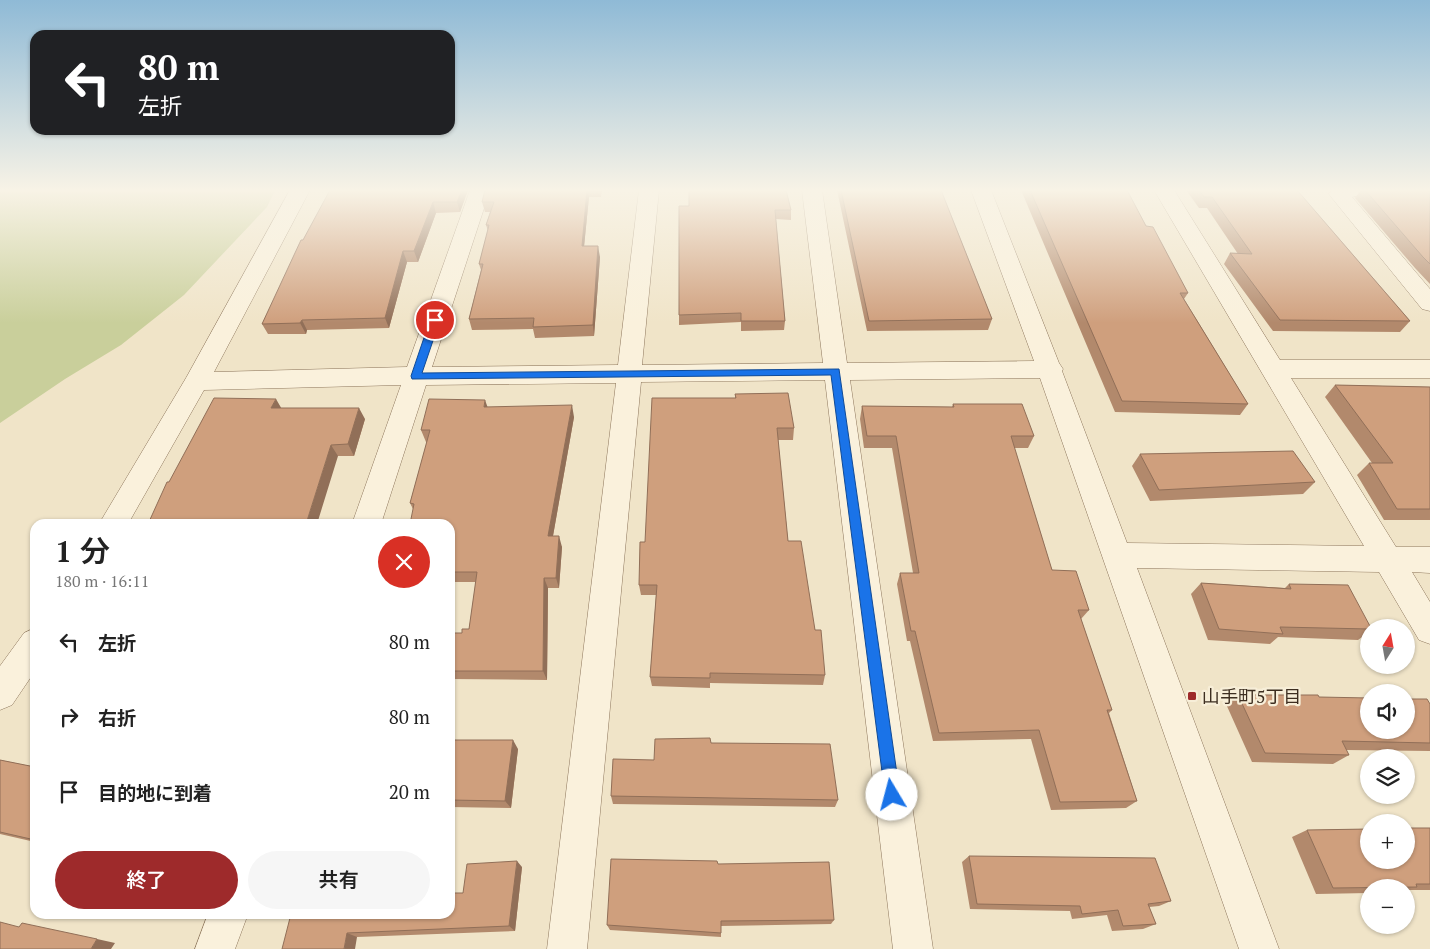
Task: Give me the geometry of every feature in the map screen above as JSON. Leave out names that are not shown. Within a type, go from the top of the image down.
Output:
[{"type":"street","points":[[117,519],[197,381],[276,234]]},
{"type":"street","points":[[368,519],[465,234]]},
{"type":"street","points":[[566,949],[645,234]]},
{"type":"street","points":[[818,234],[913,949]]},
{"type":"street","points":[[998,234],[1051,369],[1116,555],[1259,949]]},
{"type":"street","points":[[1191,234],[1430,630]]},
{"type":"street","points":[[1372,234],[1430,304]]},
{"type":"street","points":[[197,381],[416,376],[1051,369]]},
{"type":"street","points":[[1272,369],[1430,369]]},
{"type":"street","points":[[1116,555],[1430,560]]},
{"type":"street","points":[[0,694],[30,650]]},
{"type":"street","points":[[215,949],[226,919]]},
{"type":"green space","points":[[0,234],[241,234],[184,295],[121,345],[65,379],[0,423]]},
{"type":"building","points":[[306,234],[420,234],[414,251],[403,251],[385,318],[302,320],[300,323],[262,324],[301,240]]},
{"type":"building","points":[[487,234],[583,234],[582,246],[598,246],[593,325],[533,327],[534,318],[469,319],[483,264],[479,264]]},
{"type":"building","points":[[679,234],[777,234],[785,321],[741,321],[741,313],[679,315]]},
{"type":"building","points":[[850,234],[959,234],[992,319],[869,321]]},
{"type":"building","points":[[1049,234],[1157,234],[1188,293],[1180,293],[1248,404],[1122,401]]},
{"type":"building","points":[[1238,234],[1335,234],[1410,321],[1280,320],[1230,253],[1252,254]]},
{"type":"building","points":[[1403,234],[1430,234],[1430,264]]},
{"type":"building","points":[[1335,385],[1430,387],[1430,509],[1397,509],[1369,463],[1393,463]]},
{"type":"building","points":[[788,393],[794,428],[777,428],[788,541],[801,541],[815,630],[821,630],[825,675],[710,673],[710,678],[650,677],[657,585],[639,585],[640,542],[645,542],[652,398],[736,398],[735,394]]},
{"type":"building","points":[[214,398],[276,399],[271,408],[359,408],[348,444],[331,445],[308,519],[150,519],[167,482],[169,482]]},
{"type":"building","points":[[429,399],[485,400],[484,407],[572,405],[548,536],[559,536],[556,578],[544,578],[543,671],[455,671],[455,633],[462,633],[462,629],[469,629],[477,572],[455,572],[455,519],[411,519],[414,504],[410,503],[430,430],[421,430]]},
{"type":"building","points":[[953,404],[1022,404],[1034,436],[1011,436],[1052,570],[1076,571],[1089,610],[1078,610],[1112,710],[1107,710],[1137,801],[1060,802],[1039,730],[939,733],[915,631],[911,631],[900,573],[919,573],[896,436],[867,436],[862,406],[954,407]]},
{"type":"building","points":[[1293,451],[1315,482],[1159,490],[1140,454]]},
{"type":"building","points":[[1201,583],[1291,589],[1289,584],[1348,585],[1366,619],[1360,619],[1360,629],[1280,627],[1283,634],[1219,629]]},
{"type":"building","points":[[1238,695],[1318,695],[1319,697],[1360,698],[1360,739],[1415,739],[1415,699],[1427,699],[1430,704],[1430,743],[1342,741],[1349,755],[1265,753]]},
{"type":"building","points":[[710,738],[711,743],[830,744],[838,800],[611,796],[613,759],[654,760],[655,739]]},
{"type":"building","points":[[455,740],[513,740],[505,801],[455,800]]},
{"type":"building","points":[[0,760],[30,766],[30,839],[0,832]]},
{"type":"building","points":[[1415,828],[1430,828],[1430,884],[1416,884],[1417,887],[1415,887],[1415,879],[1360,879],[1360,888],[1333,888],[1307,830],[1360,829],[1360,869],[1415,869]]},
{"type":"building","points":[[969,856],[1155,858],[1171,901],[1148,904],[1156,924],[1123,926],[1118,910],[1082,914],[1080,906],[977,904]]},
{"type":"building","points":[[611,859],[717,861],[718,864],[829,862],[834,920],[721,921],[721,933],[607,925]]},
{"type":"building","points":[[517,861],[509,926],[347,933],[344,949],[282,949],[290,919],[455,919],[455,893],[463,893],[467,864]]},
{"type":"building","points":[[0,922],[19,927],[22,923],[97,939],[91,949],[0,949]]},
{"type":"place","name":"山手町5丁目","points":[[1192,696]]},
{"type":"route","points":[[435,320],[416,376],[836,372],[892,795]]}]
